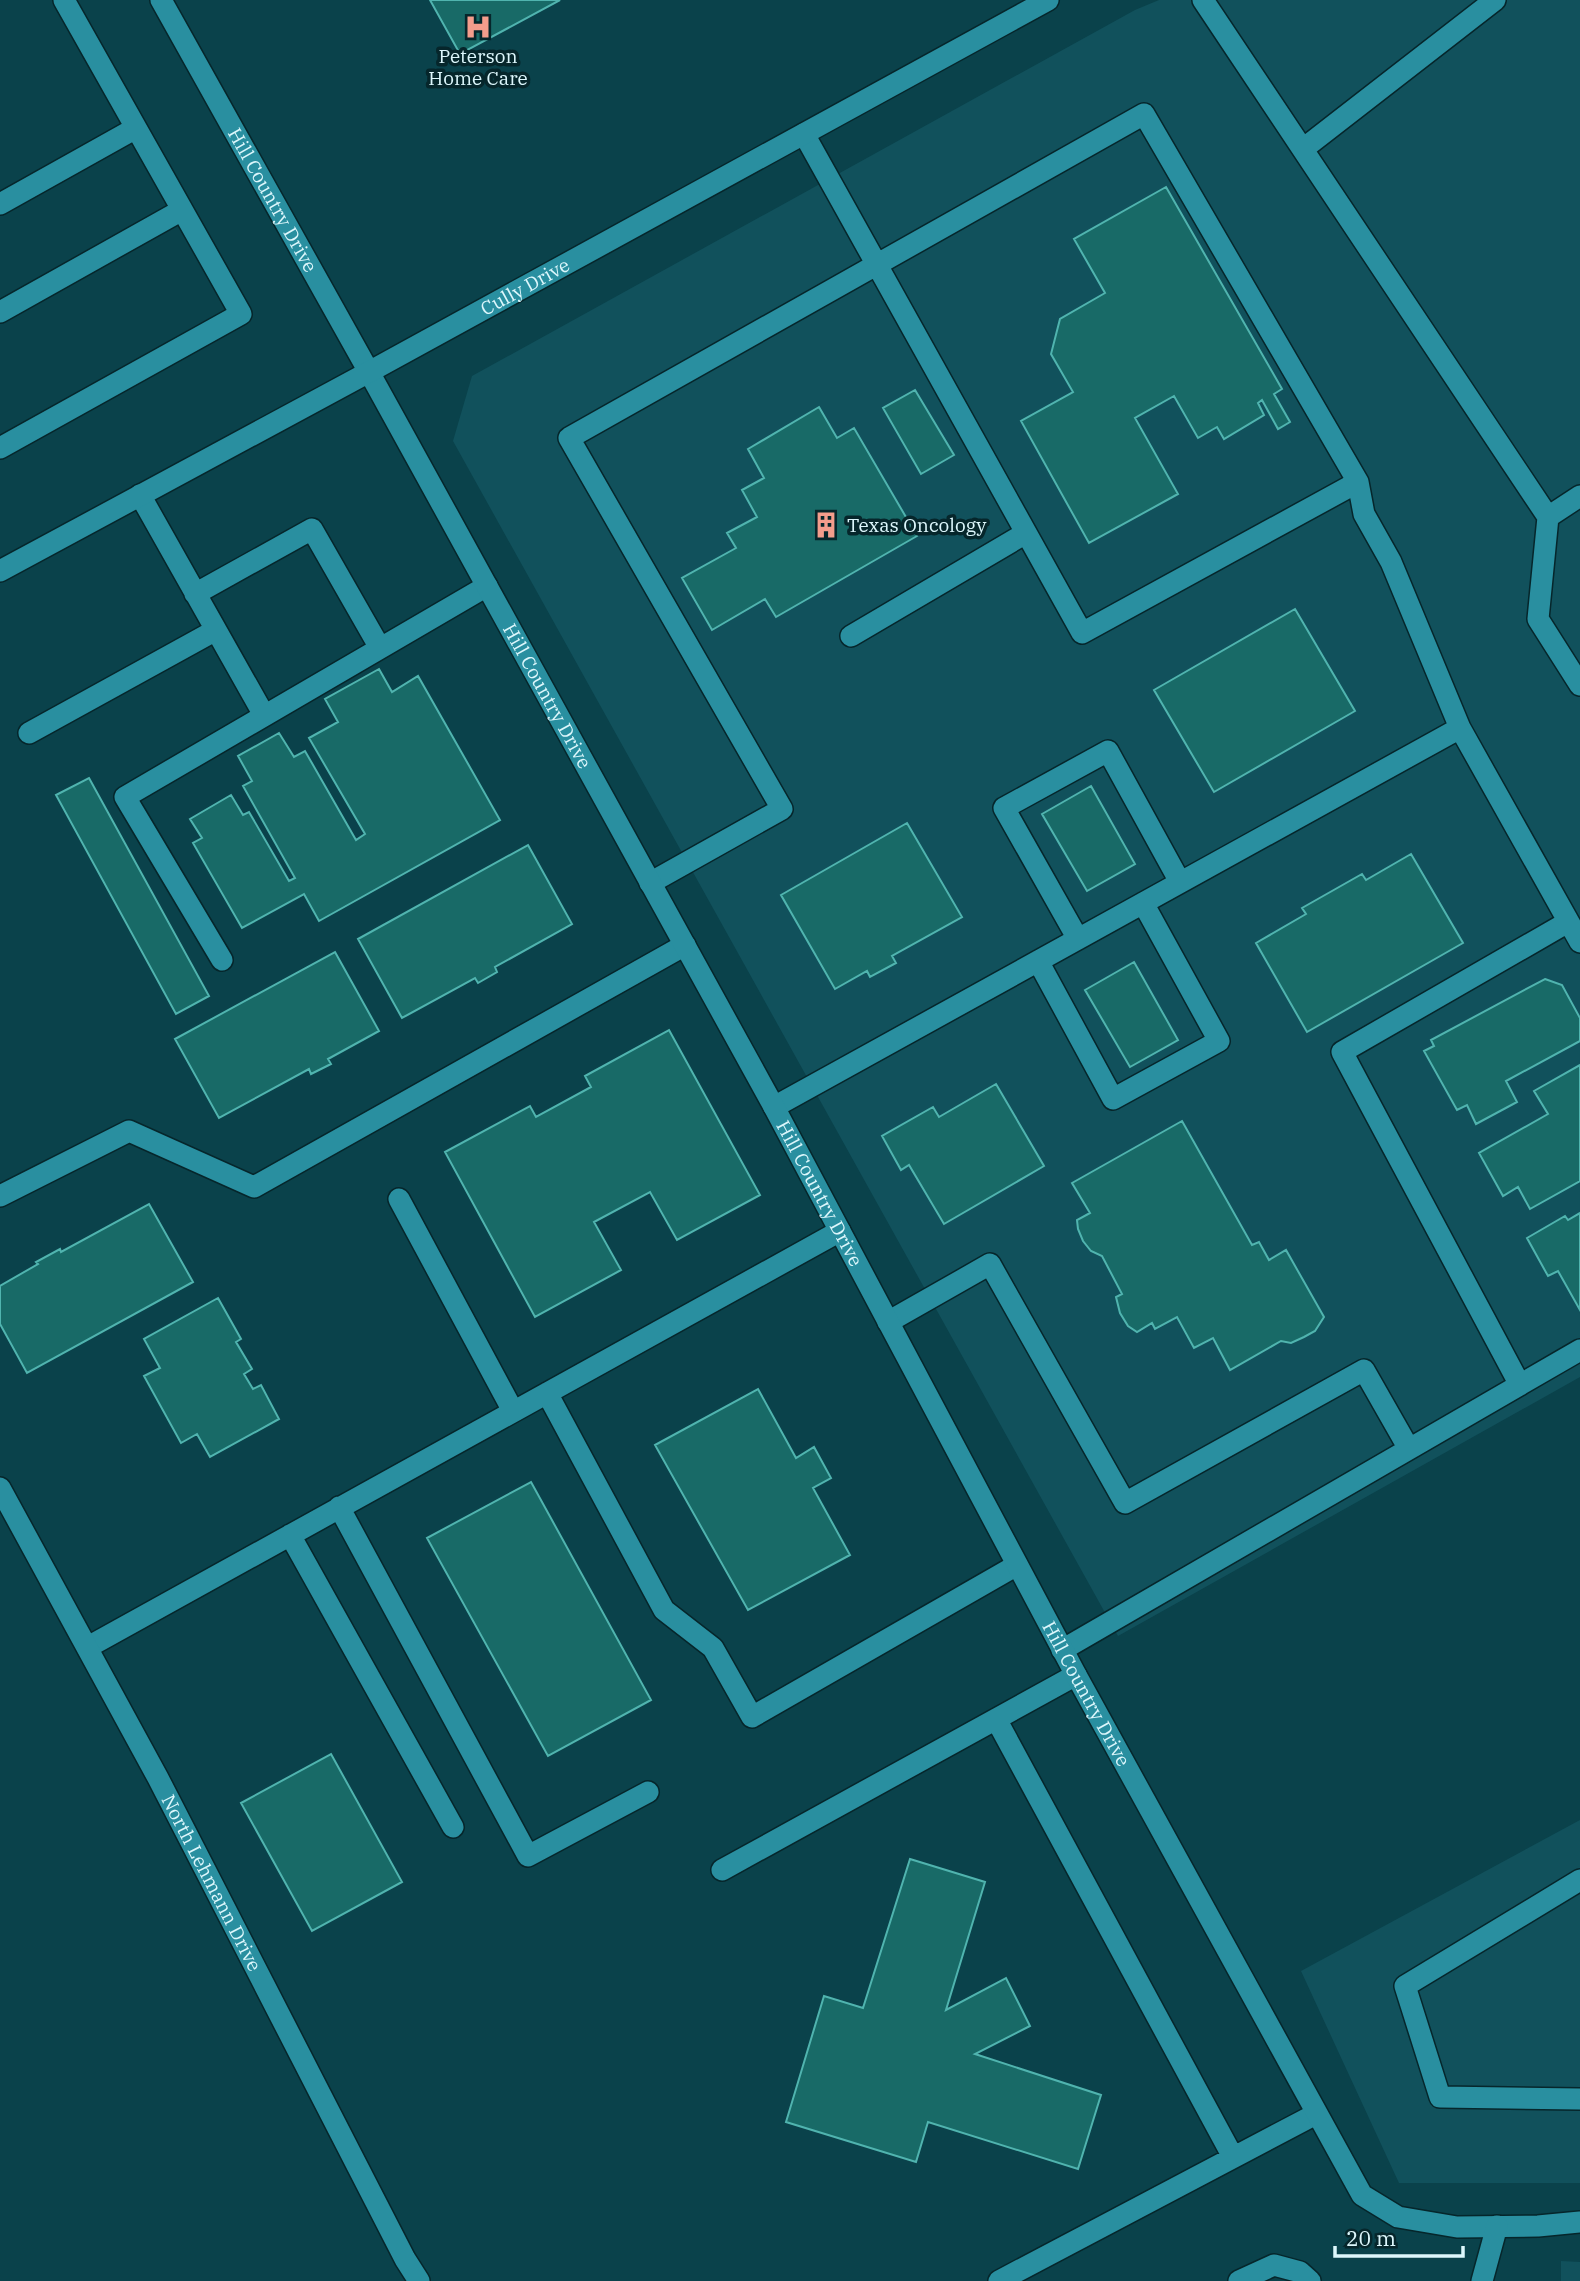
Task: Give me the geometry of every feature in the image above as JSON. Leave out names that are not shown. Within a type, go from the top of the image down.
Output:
[{"type":"street","points":[[0,448],[241,314],[64,0]]},
{"type":"street","name":"Hill Country Drive","points":[[161,0],[774,1107],[1062,1650],[1362,2194],[1398,2217],[1457,2227],[1580,2222]]},
{"type":"street","name":"Cully Drive","points":[[0,571],[1048,0]]},
{"type":"street","points":[[1203,0],[1548,517],[1538,619],[1580,685]]},
{"type":"street","points":[[1303,149],[1495,0]]},
{"type":"street","points":[[650,883],[782,809],[569,438],[1144,114],[1358,482],[1364,514],[1391,562],[1460,728],[1580,943]]},
{"type":"street","points":[[0,204],[136,128]]},
{"type":"street","points":[[804,134],[1082,633],[1358,482]]},
{"type":"street","points":[[0,312],[182,210]]},
{"type":"street","points":[[140,495],[264,715]]},
{"type":"street","points":[[1548,517],[1580,496]]},
{"type":"street","points":[[195,594],[312,528],[380,648]]},
{"type":"street","points":[[850,636],[1026,533]]},
{"type":"street","points":[[222,960],[125,797],[487,586]]},
{"type":"street","points":[[29,733],[216,630]]},
{"type":"street","points":[[774,1107],[1460,728]]},
{"type":"street","points":[[1078,939],[1004,808],[1016,801],[1108,751],[1180,882]]},
{"type":"street","points":[[1038,961],[1114,1099],[1219,1041],[1143,902]]},
{"type":"street","points":[[1520,1385],[1342,1052],[1568,922]]},
{"type":"street","points":[[0,1196],[129,1130],[254,1186],[685,945]]},
{"type":"street","points":[[399,1199],[513,1411]]},
{"type":"street","points":[[88,1647],[839,1231]]},
{"type":"street","points":[[888,1322],[990,1264],[1125,1503],[1364,1370],[1409,1449]]},
{"type":"street","points":[[1062,1650],[1580,1350]]},
{"type":"street","points":[[547,1392],[664,1610],[713,1648],[752,1717],[1017,1565]]},
{"type":"street","name":"North Lehmann Drive","points":[[0,1488],[158,1778],[405,2259],[419,2281]]},
{"type":"street","points":[[339,1507],[528,1856],[648,1792]]},
{"type":"street","points":[[290,1535],[453,1827]]},
{"type":"street","points":[[722,1870],[1076,1675]]},
{"type":"street","points":[[996,1719],[1233,2157]]},
{"type":"street","points":[[1580,1880],[1405,1986],[1440,2096],[1580,2099]]},
{"type":"street","points":[[999,2281],[1316,2114]]},
{"type":"street","points":[[1482,2281],[1497,2226]]},
{"type":"street","points":[[1239,2281],[1274,2264],[1300,2272],[1310,2281]]},
{"type":"shaded area","points":[[1159,0],[1580,0],[1580,1377],[1118,1636],[453,441],[472,376],[1135,10]]},
{"type":"shaded area","points":[[1580,1820],[1580,2183],[1399,2183],[1301,1971]]},
{"type":"shaded area","points":[[1561,2261],[1580,2262],[1580,2281],[1561,2281]]},
{"type":"building","name":"Peterson Home Care","points":[[430,0],[560,0],[460,54]]},
{"type":"building","points":[[1166,187],[1282,389],[1274,394],[1290,422],[1278,429],[1262,400],[1258,403],[1264,415],[1224,439],[1217,427],[1198,438],[1174,396],[1135,418],[1178,494],[1089,543],[1021,421],[1073,392],[1051,354],[1060,319],[1105,293],[1074,239]]},
{"type":"building","points":[[915,390],[954,455],[921,474],[883,408]]},
{"type":"building","name":"Texas Oncology","points":[[819,407],[837,438],[854,428],[917,536],[776,617],[765,599],[712,630],[682,578],[736,548],[727,533],[757,517],[742,490],[764,478],[748,449]]},
{"type":"building","points":[[1295,609],[1355,711],[1214,792],[1154,690]]},
{"type":"building","points":[[379,669],[392,692],[418,676],[500,820],[319,921],[304,894],[242,928],[193,843],[202,838],[190,819],[231,795],[243,815],[249,812],[289,881],[295,878],[243,786],[252,781],[238,756],[279,733],[294,757],[305,751],[356,840],[365,834],[309,738],[338,722],[325,699]]},
{"type":"building","points":[[89,778],[209,996],[176,1014],[56,795]]},
{"type":"building","points":[[1091,786],[1135,864],[1087,891],[1042,814]]},
{"type":"building","points":[[907,823],[962,917],[892,956],[896,963],[870,977],[867,971],[835,989],[781,895]]},
{"type":"building","points":[[528,845],[572,924],[495,967],[497,972],[478,983],[475,978],[402,1018],[358,939]]},
{"type":"building","points":[[1411,854],[1463,943],[1307,1032],[1256,943],[1306,914],[1302,908],[1362,874],[1366,880]]},
{"type":"building","points":[[335,952],[379,1031],[328,1059],[331,1064],[311,1074],[309,1069],[219,1118],[175,1039]]},
{"type":"building","points":[[1134,962],[1178,1040],[1130,1067],[1085,990]]},
{"type":"building","points":[[1545,979],[1562,985],[1580,1018],[1580,1041],[1506,1081],[1517,1102],[1476,1124],[1467,1105],[1457,1110],[1424,1051],[1434,1046],[1431,1040]]},
{"type":"building","points":[[669,1030],[760,1195],[677,1240],[650,1192],[594,1222],[621,1270],[535,1317],[445,1152],[530,1106],[536,1117],[591,1087],[585,1076]]},
{"type":"building","points":[[1580,1065],[1580,1181],[1530,1209],[1518,1187],[1503,1196],[1479,1153],[1548,1114],[1534,1091]]},
{"type":"building","points":[[996,1084],[1044,1166],[944,1224],[909,1165],[901,1170],[882,1136],[933,1107],[939,1117]]},
{"type":"building","points":[[1182,1121],[1252,1245],[1259,1242],[1269,1260],[1286,1250],[1324,1317],[1315,1331],[1291,1343],[1281,1341],[1230,1370],[1213,1338],[1194,1348],[1177,1317],[1155,1329],[1152,1323],[1137,1332],[1128,1326],[1120,1313],[1116,1297],[1122,1294],[1102,1256],[1091,1251],[1078,1229],[1077,1220],[1090,1213],[1072,1183]]},
{"type":"building","points":[[149,1204],[193,1282],[27,1373],[0,1324],[0,1286],[38,1264],[36,1262],[60,1249],[61,1252]]},
{"type":"building","points":[[1580,1213],[1580,1310],[1558,1271],[1548,1276],[1527,1238],[1565,1216],[1568,1220]]},
{"type":"building","points":[[218,1298],[241,1339],[236,1342],[252,1369],[244,1374],[253,1389],[261,1385],[279,1419],[210,1457],[197,1434],[181,1443],[144,1376],[160,1368],[144,1339]]},
{"type":"building","points":[[758,1389],[796,1458],[814,1447],[831,1478],[813,1488],[850,1555],[748,1610],[655,1445]]},
{"type":"building","points":[[531,1482],[651,1700],[548,1756],[427,1538]]},
{"type":"building","points":[[331,1754],[402,1882],[312,1931],[241,1803]]},
{"type":"building","points":[[910,1859],[985,1882],[946,2010],[1006,1978],[1030,2026],[975,2054],[1101,2095],[1078,2169],[928,2122],[916,2162],[786,2122],[824,1996],[863,2008]]},
{"type":"place","name":"Peterson Home Care","points":[[478,27]]},
{"type":"place","name":"Texas Oncology","points":[[826,525]]}]
